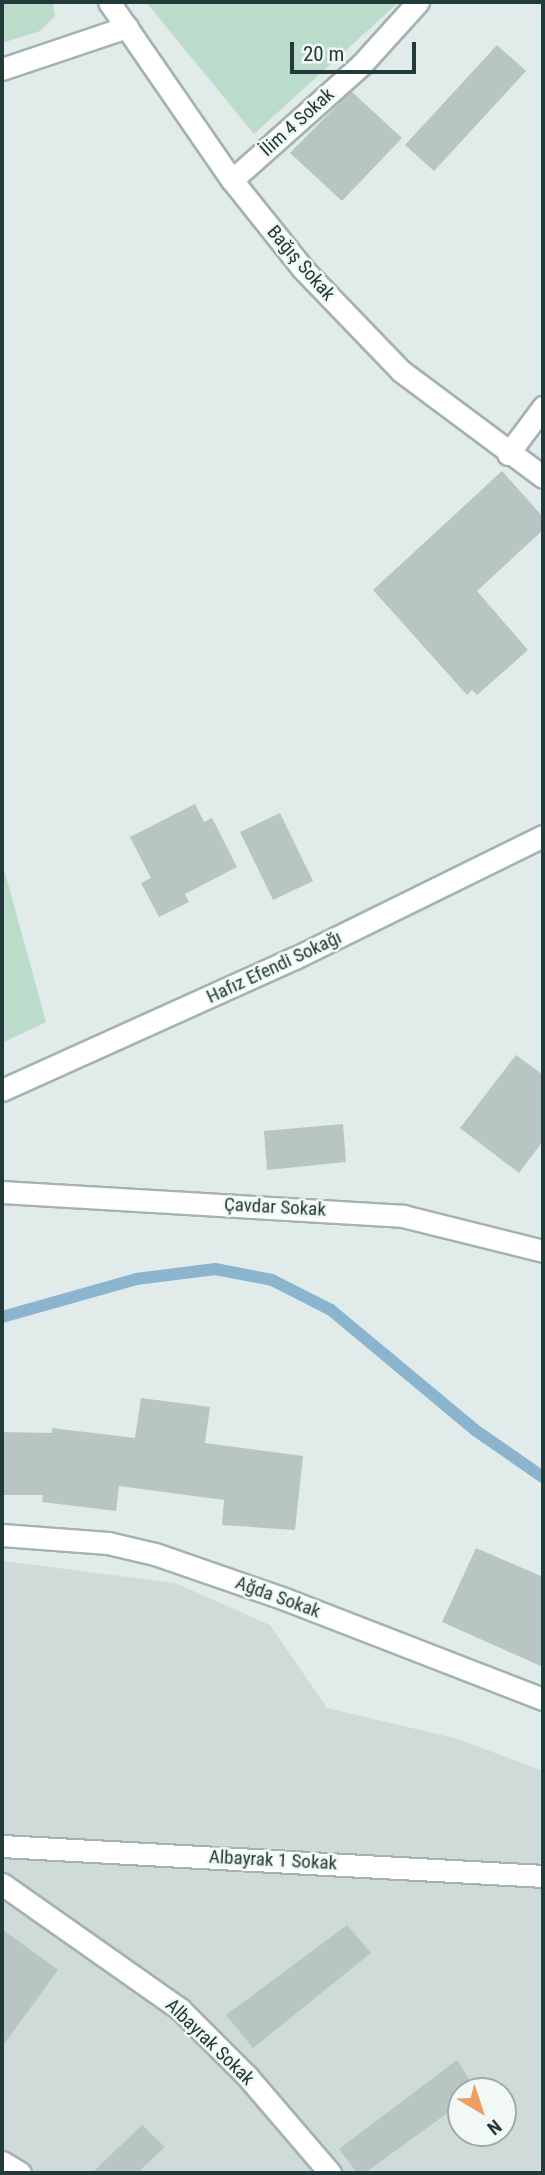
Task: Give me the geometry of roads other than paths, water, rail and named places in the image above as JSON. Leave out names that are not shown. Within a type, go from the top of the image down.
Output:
[{"type":"street","name":"Bağış Sokak","points":[[109,2],[232,180],[303,269],[401,371],[508,454],[543,477]]},
{"type":"street","name":"İlim 4 Sokak","points":[[232,180],[361,65],[418,2]]},
{"type":"street","points":[[2,69],[127,27]]},
{"type":"street","points":[[508,454],[543,407]]},
{"type":"street","name":"Hafız Efendi Sokağı","points":[[2,1090],[295,958],[543,836]]},
{"type":"street","name":"Çavdar Sokak","points":[[2,1192],[390,1215],[543,1251]]},
{"type":"street","name":"Ağda Sokak","points":[[2,1535],[108,1543],[155,1554],[285,1599],[543,1699]]},
{"type":"street","name":"Albayrak 1 Sokak","points":[[2,1846],[543,1876]]},
{"type":"street","name":"Albayrak Sokak","points":[[2,1884],[180,2010],[247,2076],[330,2173]]},
{"type":"street","points":[[2,2162],[20,2173]]},
{"type":"waterway","points":[[2,1317],[136,1279],[215,1269],[272,1280],[331,1310],[475,1430],[543,1477]]}]
